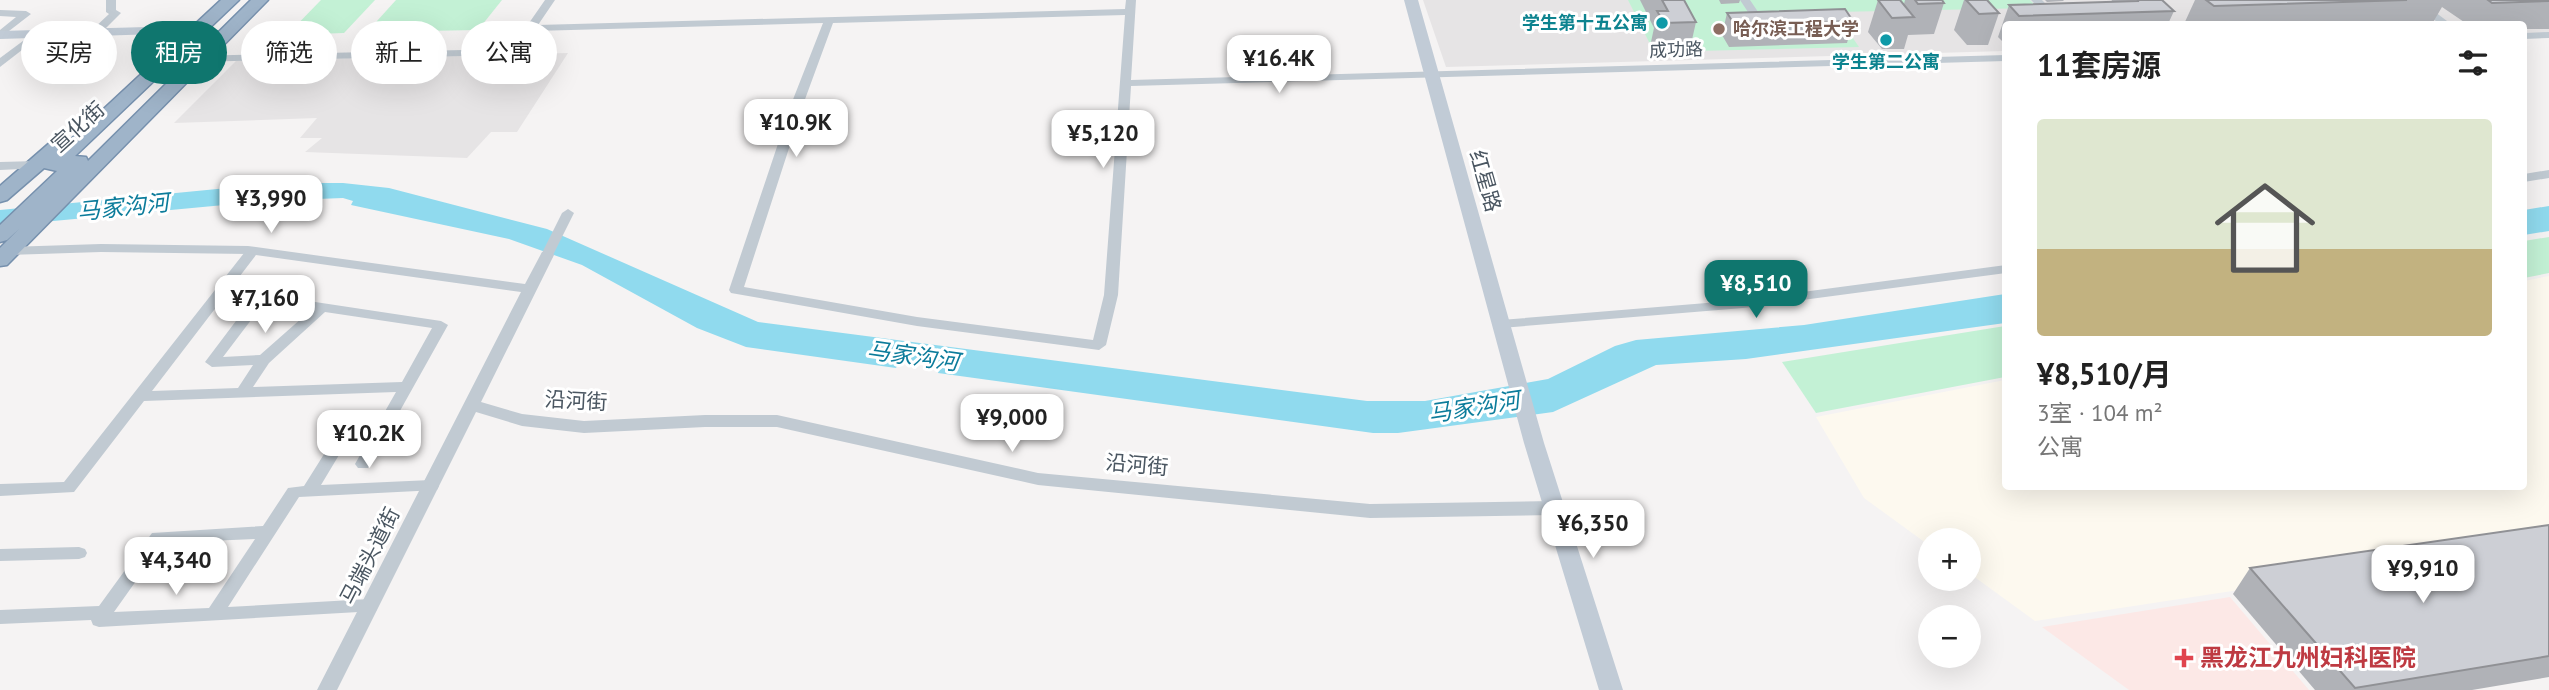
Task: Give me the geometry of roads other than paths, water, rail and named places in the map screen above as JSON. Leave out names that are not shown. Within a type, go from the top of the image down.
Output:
[{"type":"highway","name":"宣化街","points":[[201,21],[217,0]]},
{"type":"highway","points":[[204,21],[223,0]]},
{"type":"highway","name":"宣化街","points":[[207,21],[231,0]]},
{"type":"highway","points":[[214,21],[249,0]]},
{"type":"highway","name":"宣化街","points":[[227,30],[258,0]]},
{"type":"highway","points":[[218,21],[258,0]]},
{"type":"highway","name":"宣化街","points":[[0,196],[133,84]]},
{"type":"highway","name":"宣化街","points":[[0,216],[140,84]]},
{"type":"highway","points":[[3,249],[43,195],[168,84]]},
{"type":"highway","name":"宣化街","points":[[3,249],[26,234],[64,197],[172,84]]},
{"type":"main road","name":"红星路","points":[[1410,0],[1534,443],[1611,690]]},
{"type":"main road","points":[[0,35],[21,35]]},
{"type":"main road","points":[[0,42],[21,41]]},
{"type":"street","points":[[0,12],[9,0]]},
{"type":"street","points":[[108,21],[116,13],[111,12],[111,0]]},
{"type":"street","points":[[534,21],[550,0]]},
{"type":"street","points":[[1745,0],[1764,29]]},
{"type":"street","points":[[2036,0],[2057,21]]},
{"type":"street","points":[[2412,0],[2442,21]]},
{"type":"street","points":[[557,27],[829,20],[1130,6],[1111,295],[1099,345],[1010,336],[832,309],[736,290],[798,102],[829,20]]},
{"type":"street","points":[[0,12],[26,14],[0,35]]},
{"type":"street","points":[[2527,36],[2549,35]]},
{"type":"street","points":[[0,64],[21,46]]},
{"type":"street","points":[[227,58],[461,53]]},
{"type":"street","name":"成功路","points":[[1125,83],[2002,58]]},
{"type":"street","points":[[0,166],[37,165]]},
{"type":"street","points":[[2527,178],[2549,174]]},
{"type":"street","points":[[547,255],[565,218]]},
{"type":"street","points":[[3,249],[253,251],[530,289]]},
{"type":"street","points":[[0,490],[68,488],[253,251]]},
{"type":"street","name":"马端头道街","points":[[327,690],[547,255]]},
{"type":"street","points":[[1501,324],[1742,304],[2002,270]]},
{"type":"street","points":[[221,292],[441,326],[363,464]]},
{"type":"street","points":[[260,298],[212,362],[264,360]]},
{"type":"street","points":[[242,393],[264,360],[322,307]]},
{"type":"street","points":[[139,396],[406,387]]},
{"type":"street","name":"沿河街","points":[[471,405],[522,420],[584,427],[705,421],[777,421],[1038,479],[1370,511],[1554,508]]},
{"type":"street","points":[[309,491],[353,420]]},
{"type":"street","points":[[214,614],[294,492],[431,486]]},
{"type":"street","points":[[267,532],[158,537],[99,620],[370,606]]},
{"type":"street","points":[[0,555],[79,553]]},
{"type":"street","points":[[0,617],[104,613]]},
{"type":"water","name":"马家沟河","points":[[278,183],[343,183],[389,188],[547,229],[758,322],[1367,401],[1425,401],[1548,379],[1615,346],[1636,340],[1804,325],[2002,294],[2002,323],[1746,359],[1656,365],[1553,412],[1398,433],[1373,433],[938,373],[939,369],[918,363],[898,364],[896,368],[746,347],[697,328],[582,265],[509,239],[351,205],[353,201],[343,198],[266,201],[0,226],[0,210]]},
{"type":"water","points":[[2549,206],[2549,231],[2527,235],[2527,210]]},
{"type":"place","name":"学生第十五公寓","points":[[1662,23]]},
{"type":"place","name":"哈尔滨工程大学","points":[[1719,29]]},
{"type":"place","name":"学生第二公寓","points":[[1886,40]]},
{"type":"place","name":"黑龙江九州妇科医院","points":[[2184,658]]}]
